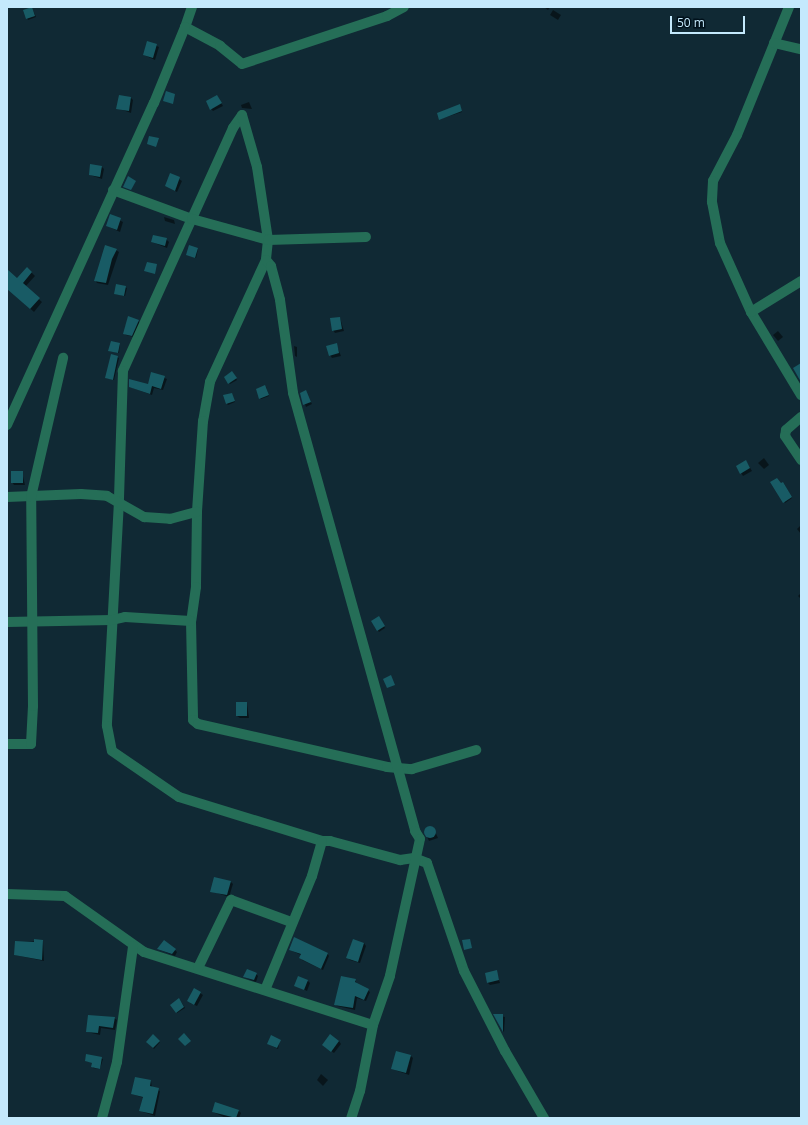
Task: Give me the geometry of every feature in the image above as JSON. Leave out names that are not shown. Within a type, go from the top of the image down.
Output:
[{"type":"street","points":[[7,425],[154,103],[192,7]]},
{"type":"street","points":[[185,27],[220,46],[242,64],[387,16],[404,7]]},
{"type":"street","points":[[790,7],[737,135],[713,181],[712,202],[720,243],[751,312],[801,395]]},
{"type":"street","points":[[774,43],[801,49]]},
{"type":"street","points":[[476,750],[412,769],[398,766],[387,767],[198,724],[193,720],[191,620],[196,587],[197,512],[203,421],[210,382],[266,260],[268,240],[257,167],[242,115],[233,128],[123,371],[119,501],[107,726],[112,750],[179,797],[322,842],[330,841],[400,860],[414,858],[426,863],[464,971],[505,1051],[544,1118]]},
{"type":"street","points":[[113,190],[192,219],[268,240],[366,238]]},
{"type":"street","points":[[266,260],[271,266],[280,300],[293,393],[415,831],[420,839],[414,858],[390,976],[373,1025],[360,1091],[351,1118]]},
{"type":"street","points":[[751,312],[801,281]]},
{"type":"street","points":[[7,744],[31,744],[33,706],[31,497],[63,358]]},
{"type":"street","points":[[801,418],[786,430],[785,436],[801,460]]},
{"type":"street","points":[[7,497],[80,494],[107,496],[119,501],[144,517],[170,519],[197,512]]},
{"type":"street","points":[[7,622],[112,620],[125,617],[191,620]]},
{"type":"street","points":[[265,990],[291,922],[312,876],[322,842]]},
{"type":"street","points":[[7,894],[66,896],[133,946],[144,952],[373,1025]]},
{"type":"street","points":[[198,968],[231,900],[291,922]]},
{"type":"street","points":[[102,1118],[117,1062],[133,946]]},
{"type":"building","points":[[32,7],[35,16],[26,19],[23,10]]},
{"type":"building","points":[[147,41],[157,44],[153,58],[143,55]]},
{"type":"building","points":[[166,91],[175,94],[173,104],[163,101]]},
{"type":"building","points":[[119,95],[131,97],[129,111],[116,109]]},
{"type":"building","points":[[217,95],[222,103],[210,110],[206,101]]},
{"type":"building","points":[[460,104],[462,111],[439,120],[437,113]]},
{"type":"building","points":[[149,136],[159,138],[156,147],[147,144]]},
{"type":"building","points":[[90,164],[102,166],[100,177],[89,175]]},
{"type":"building","points":[[170,173],[180,177],[175,191],[165,186]]},
{"type":"building","points":[[128,176],[136,181],[131,190],[123,187]]},
{"type":"building","points":[[110,214],[121,218],[117,230],[106,226]]},
{"type":"building","points":[[153,235],[167,238],[165,246],[151,242]]},
{"type":"building","points":[[105,245],[117,249],[112,259],[106,283],[94,281]]},
{"type":"building","points":[[189,245],[198,248],[195,258],[186,255]]},
{"type":"building","points":[[147,262],[157,264],[155,274],[144,271]]},
{"type":"building","points":[[27,267],[32,272],[23,283],[40,298],[30,309],[7,289],[7,269],[17,278]]},
{"type":"building","points":[[116,284],[126,286],[124,296],[114,294]]},
{"type":"building","points":[[128,316],[139,320],[132,336],[123,334]]},
{"type":"building","points":[[340,317],[342,329],[332,331],[330,318]]},
{"type":"building","points":[[111,341],[120,343],[118,353],[108,351]]},
{"type":"building","points":[[337,343],[339,353],[329,356],[326,346]]},
{"type":"building","points":[[111,354],[118,356],[113,380],[105,378]]},
{"type":"building","points":[[801,363],[801,382],[793,368]]},
{"type":"building","points":[[232,371],[237,378],[228,384],[224,377]]},
{"type":"building","points":[[151,372],[165,376],[161,389],[152,386],[150,394],[129,387],[129,379],[148,384]]},
{"type":"building","points":[[265,385],[269,395],[259,399],[256,389]]},
{"type":"building","points":[[306,390],[311,402],[303,405],[300,393]]},
{"type":"building","points":[[232,393],[235,401],[226,404],[223,395]]},
{"type":"building","points":[[746,460],[750,468],[740,474],[736,466]]},
{"type":"building","points":[[11,471],[23,471],[23,483],[11,483]]},
{"type":"building","points":[[777,478],[781,483],[783,482],[792,497],[783,503],[770,482]]},
{"type":"building","points":[[379,616],[385,626],[377,631],[371,621]]},
{"type":"building","points":[[391,675],[395,685],[387,688],[383,679]]},
{"type":"building","points":[[236,702],[247,702],[247,716],[236,716]]},
{"type":"building","points":[[428,826],[432,826],[436,832],[432,838],[428,838],[424,834],[424,830]]},
{"type":"building","points":[[214,877],[231,881],[227,895],[210,892]]},
{"type":"building","points":[[294,937],[328,953],[321,969],[299,958],[301,954],[289,950]]},
{"type":"building","points":[[34,939],[43,940],[42,960],[14,955],[15,941],[34,942]]},
{"type":"building","points":[[353,939],[364,943],[358,962],[346,958]]},
{"type":"building","points":[[470,939],[472,948],[464,950],[462,940]]},
{"type":"building","points":[[164,940],[176,949],[172,954],[157,949]]},
{"type":"building","points":[[247,969],[257,973],[254,980],[243,977]]},
{"type":"building","points":[[497,970],[499,980],[487,983],[485,973]]},
{"type":"building","points":[[298,976],[308,980],[304,990],[294,986]]},
{"type":"building","points":[[341,976],[356,979],[355,982],[369,989],[364,1000],[355,996],[353,1008],[334,1005]]},
{"type":"building","points":[[194,988],[201,992],[194,1005],[187,1001]]},
{"type":"building","points":[[179,998],[184,1007],[176,1013],[170,1005]]},
{"type":"building","points":[[493,1014],[503,1014],[503,1032]]},
{"type":"building","points":[[88,1015],[115,1017],[113,1028],[99,1026],[98,1033],[86,1032]]},
{"type":"building","points":[[184,1033],[191,1041],[185,1046],[178,1039]]},
{"type":"building","points":[[153,1034],[160,1041],[153,1048],[146,1042]]},
{"type":"building","points":[[330,1034],[339,1041],[331,1052],[322,1045]]},
{"type":"building","points":[[271,1035],[281,1040],[277,1048],[267,1044]]},
{"type":"building","points":[[396,1051],[411,1055],[406,1073],[391,1069]]},
{"type":"building","points":[[86,1054],[102,1057],[100,1069],[91,1067],[92,1063],[85,1061]]},
{"type":"building","points":[[135,1077],[151,1080],[150,1086],[159,1088],[153,1114],[139,1111],[143,1097],[131,1094]]},
{"type":"building","points":[[215,1102],[239,1110],[236,1118],[212,1112]]}]
